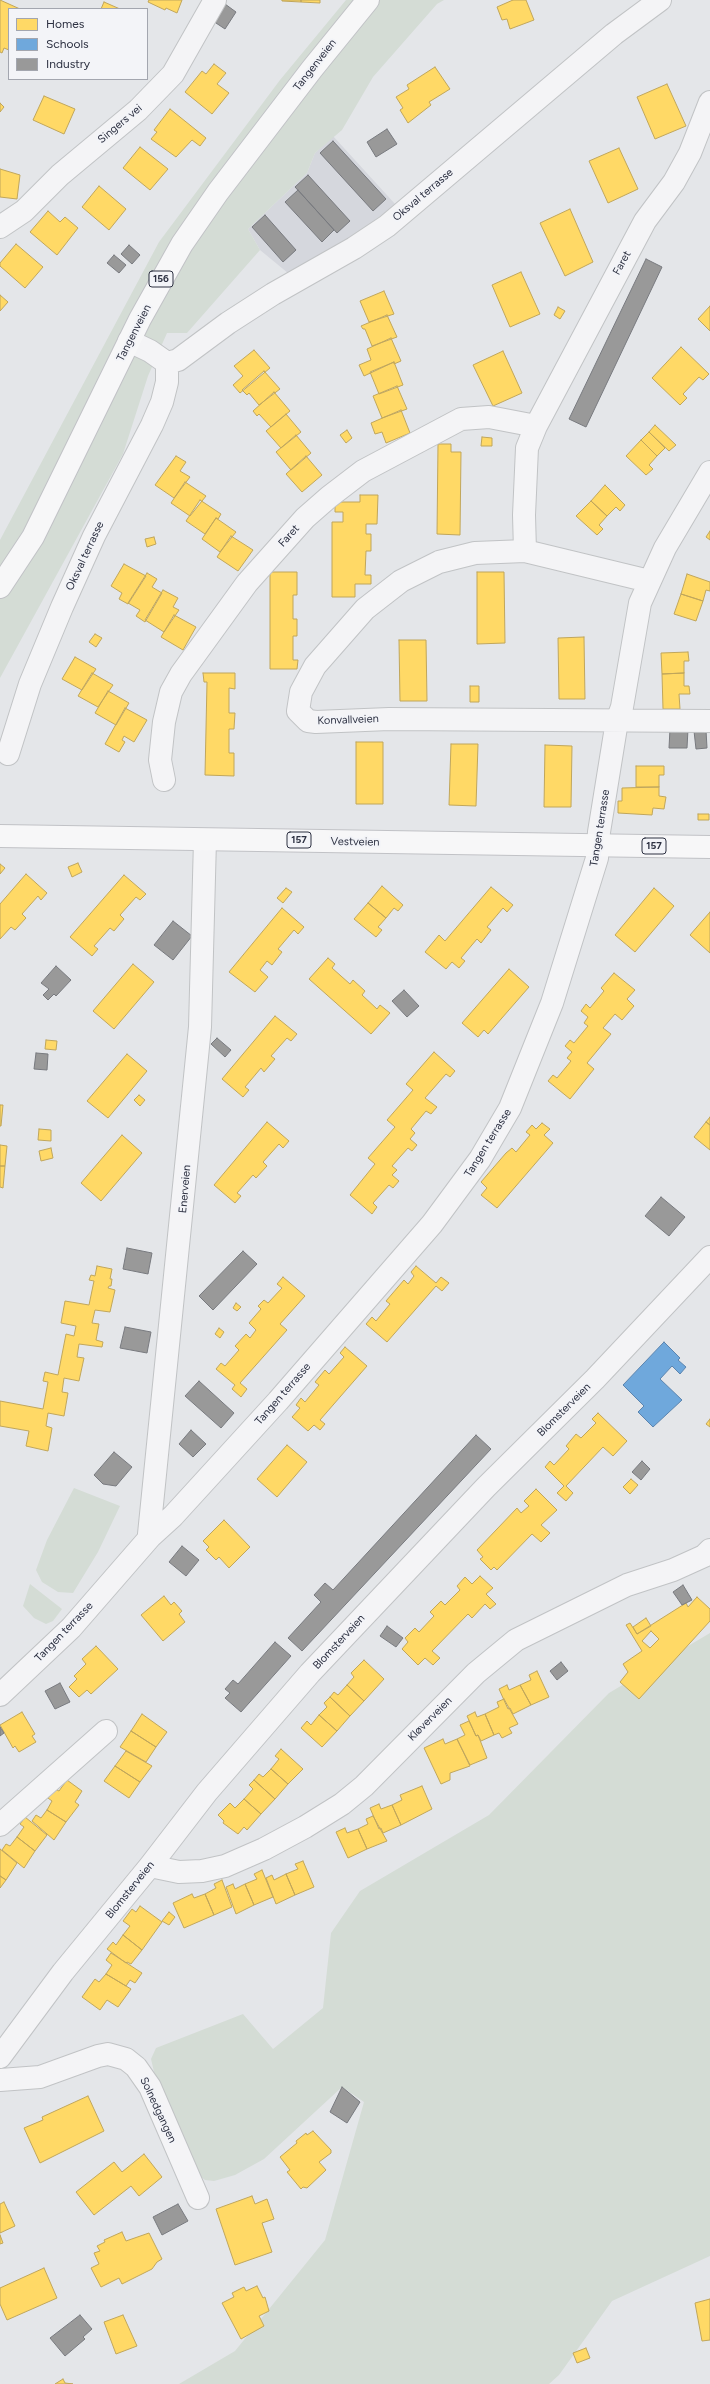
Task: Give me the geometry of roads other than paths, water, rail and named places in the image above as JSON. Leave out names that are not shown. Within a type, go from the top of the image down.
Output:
[{"type":"main road","name":"Tangenveien","points":[[0,587],[33,537],[129,341],[182,244],[218,192],[312,69],[368,0]]},
{"type":"main road","name":"Vestveien","points":[[0,836],[710,847]]},
{"type":"street","name":"Singers vei","points":[[0,227],[24,211],[60,175],[138,110],[173,74],[215,0]]},
{"type":"street","name":"Oksval terrasse","points":[[8,754],[30,684],[62,607],[94,536],[157,414],[167,382],[167,363],[178,360],[228,323],[387,226],[614,34],[660,0]]},
{"type":"street","name":"Faret","points":[[525,551],[524,515],[528,448],[536,426],[645,220],[674,182],[690,153],[710,102]]},
{"type":"street","points":[[129,341],[150,351],[167,363]]},
{"type":"street","name":"Faret","points":[[164,780],[160,760],[164,722],[171,692],[181,674],[247,583],[305,518],[329,497],[364,471],[457,421],[470,417],[489,417],[536,426]]},
{"type":"street","name":"Tangen terrasse","points":[[0,1696],[71,1628],[151,1536],[172,1516],[278,1401],[432,1224],[480,1159],[510,1108],[552,1003],[589,885],[599,845],[599,832],[617,721],[622,707],[640,603],[649,581],[680,521],[710,472]]},
{"type":"street","name":"Konvallveien","points":[[649,581],[525,551],[494,552],[454,557],[420,570],[387,590],[365,609],[315,666],[298,701],[298,711],[308,721],[316,722],[389,719],[710,721]]},
{"type":"street","name":"Enerveien","points":[[151,1536],[149,1534],[200,1027],[205,840]]},
{"type":"street","name":"Blomsterveien","points":[[0,2057],[63,1972],[150,1866],[207,1792],[310,1673],[486,1487],[584,1391],[655,1313],[703,1279],[710,1257]]},
{"type":"street","name":"Kløverveien","points":[[150,1866],[179,1872],[202,1871],[226,1866],[264,1849],[305,1827],[342,1804],[364,1786],[476,1673],[516,1640],[627,1584],[673,1570],[704,1556],[710,1550]]},
{"type":"street","points":[[0,1825],[106,1731]]},
{"type":"street","name":"Solnedgangen","points":[[0,2080],[40,2077],[98,2056],[108,2054],[126,2059],[136,2067],[150,2087],[198,2198]]}]
